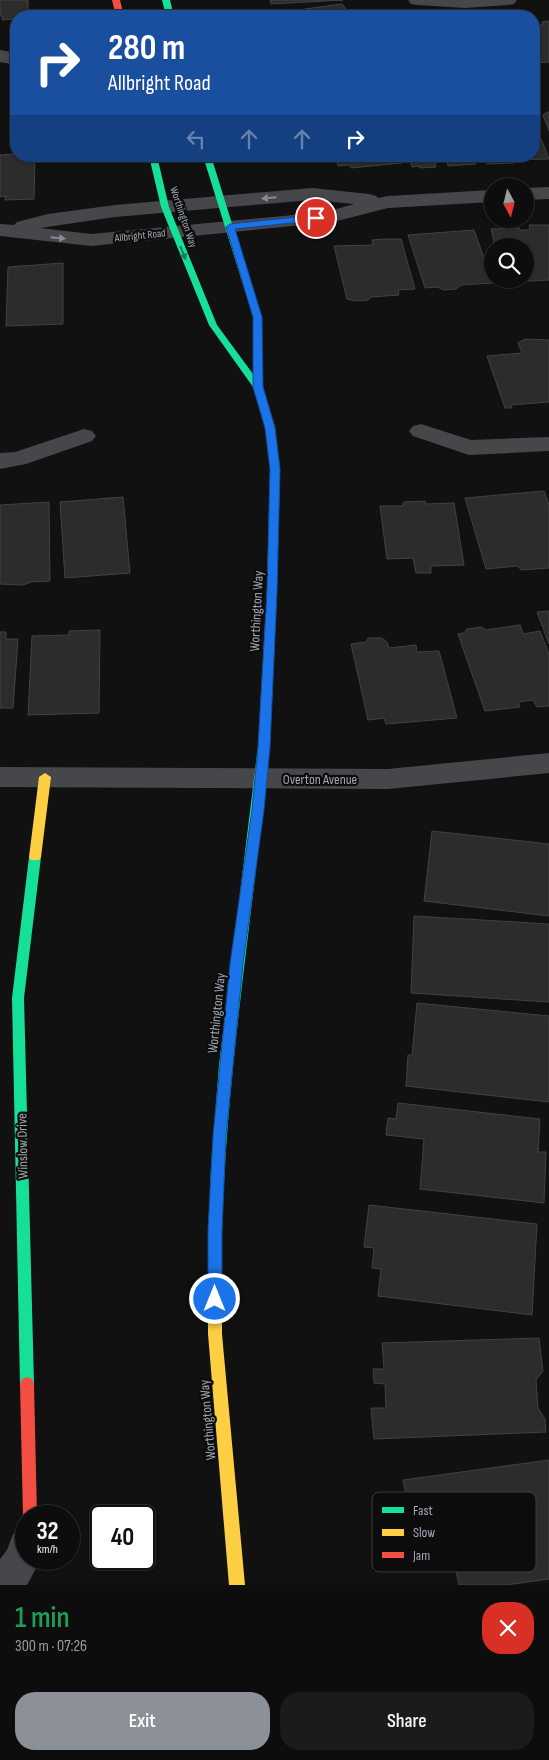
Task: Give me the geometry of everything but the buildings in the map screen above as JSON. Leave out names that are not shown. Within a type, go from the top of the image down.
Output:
[{"type":"street","points":[[418,1],[465,3],[508,0]]},
{"type":"street","name":"Worthington Way","points":[[154,162],[165,207],[213,325],[258,387]]},
{"type":"street","name":"Worthington Way","points":[[209,162],[257,317],[258,387],[270,428],[275,469],[272,592],[261,780],[236,964],[219,1136],[215,1231],[215,1334],[237,1585]]},
{"type":"street","name":"Allbright Road","points":[[5,230],[115,210],[312,194],[388,202],[484,196]]},
{"type":"street","points":[[534,194],[549,194]]},
{"type":"street","name":"Allbright Road","points":[[5,230],[51,237],[91,240],[332,216],[388,202]]},
{"type":"street","points":[[421,431],[469,448],[549,444]]},
{"type":"street","points":[[0,461],[18,459],[84,436]]},
{"type":"street","name":"Overton Avenue","points":[[0,777],[261,780],[388,779],[549,763]]},
{"type":"street","name":"Winslow Drive","points":[[30,1505],[18,998],[45,777]]},
{"type":"street","points":[[4,1581],[15,1567]]},
{"type":"traffic: fast","points":[[166,0],[168,10]]},
{"type":"traffic: fast","points":[[154,162],[165,207],[213,325],[258,387]]},
{"type":"traffic: fast","points":[[209,162],[257,317],[258,387],[270,427],[275,469],[272,587]]},
{"type":"traffic: fast","points":[[215,1233],[220,1132],[226,1065],[259,801],[264,746]]},
{"type":"traffic: fast","points":[[27,1384],[18,998],[35,857]]},
{"type":"traffic: slow","points":[[35,857],[45,777]]},
{"type":"traffic: slow","points":[[215,1233],[215,1334],[237,1585]]},
{"type":"traffic: jam","points":[[116,0],[118,10]]},
{"type":"traffic: jam","points":[[264,746],[272,587]]},
{"type":"traffic: jam","points":[[27,1384],[30,1505]]},
{"type":"route","points":[[215,1299],[215,1231],[219,1136],[236,964],[258,810],[264,747],[272,592],[275,469],[270,428],[258,387],[257,317],[230,227],[316,218]]}]
